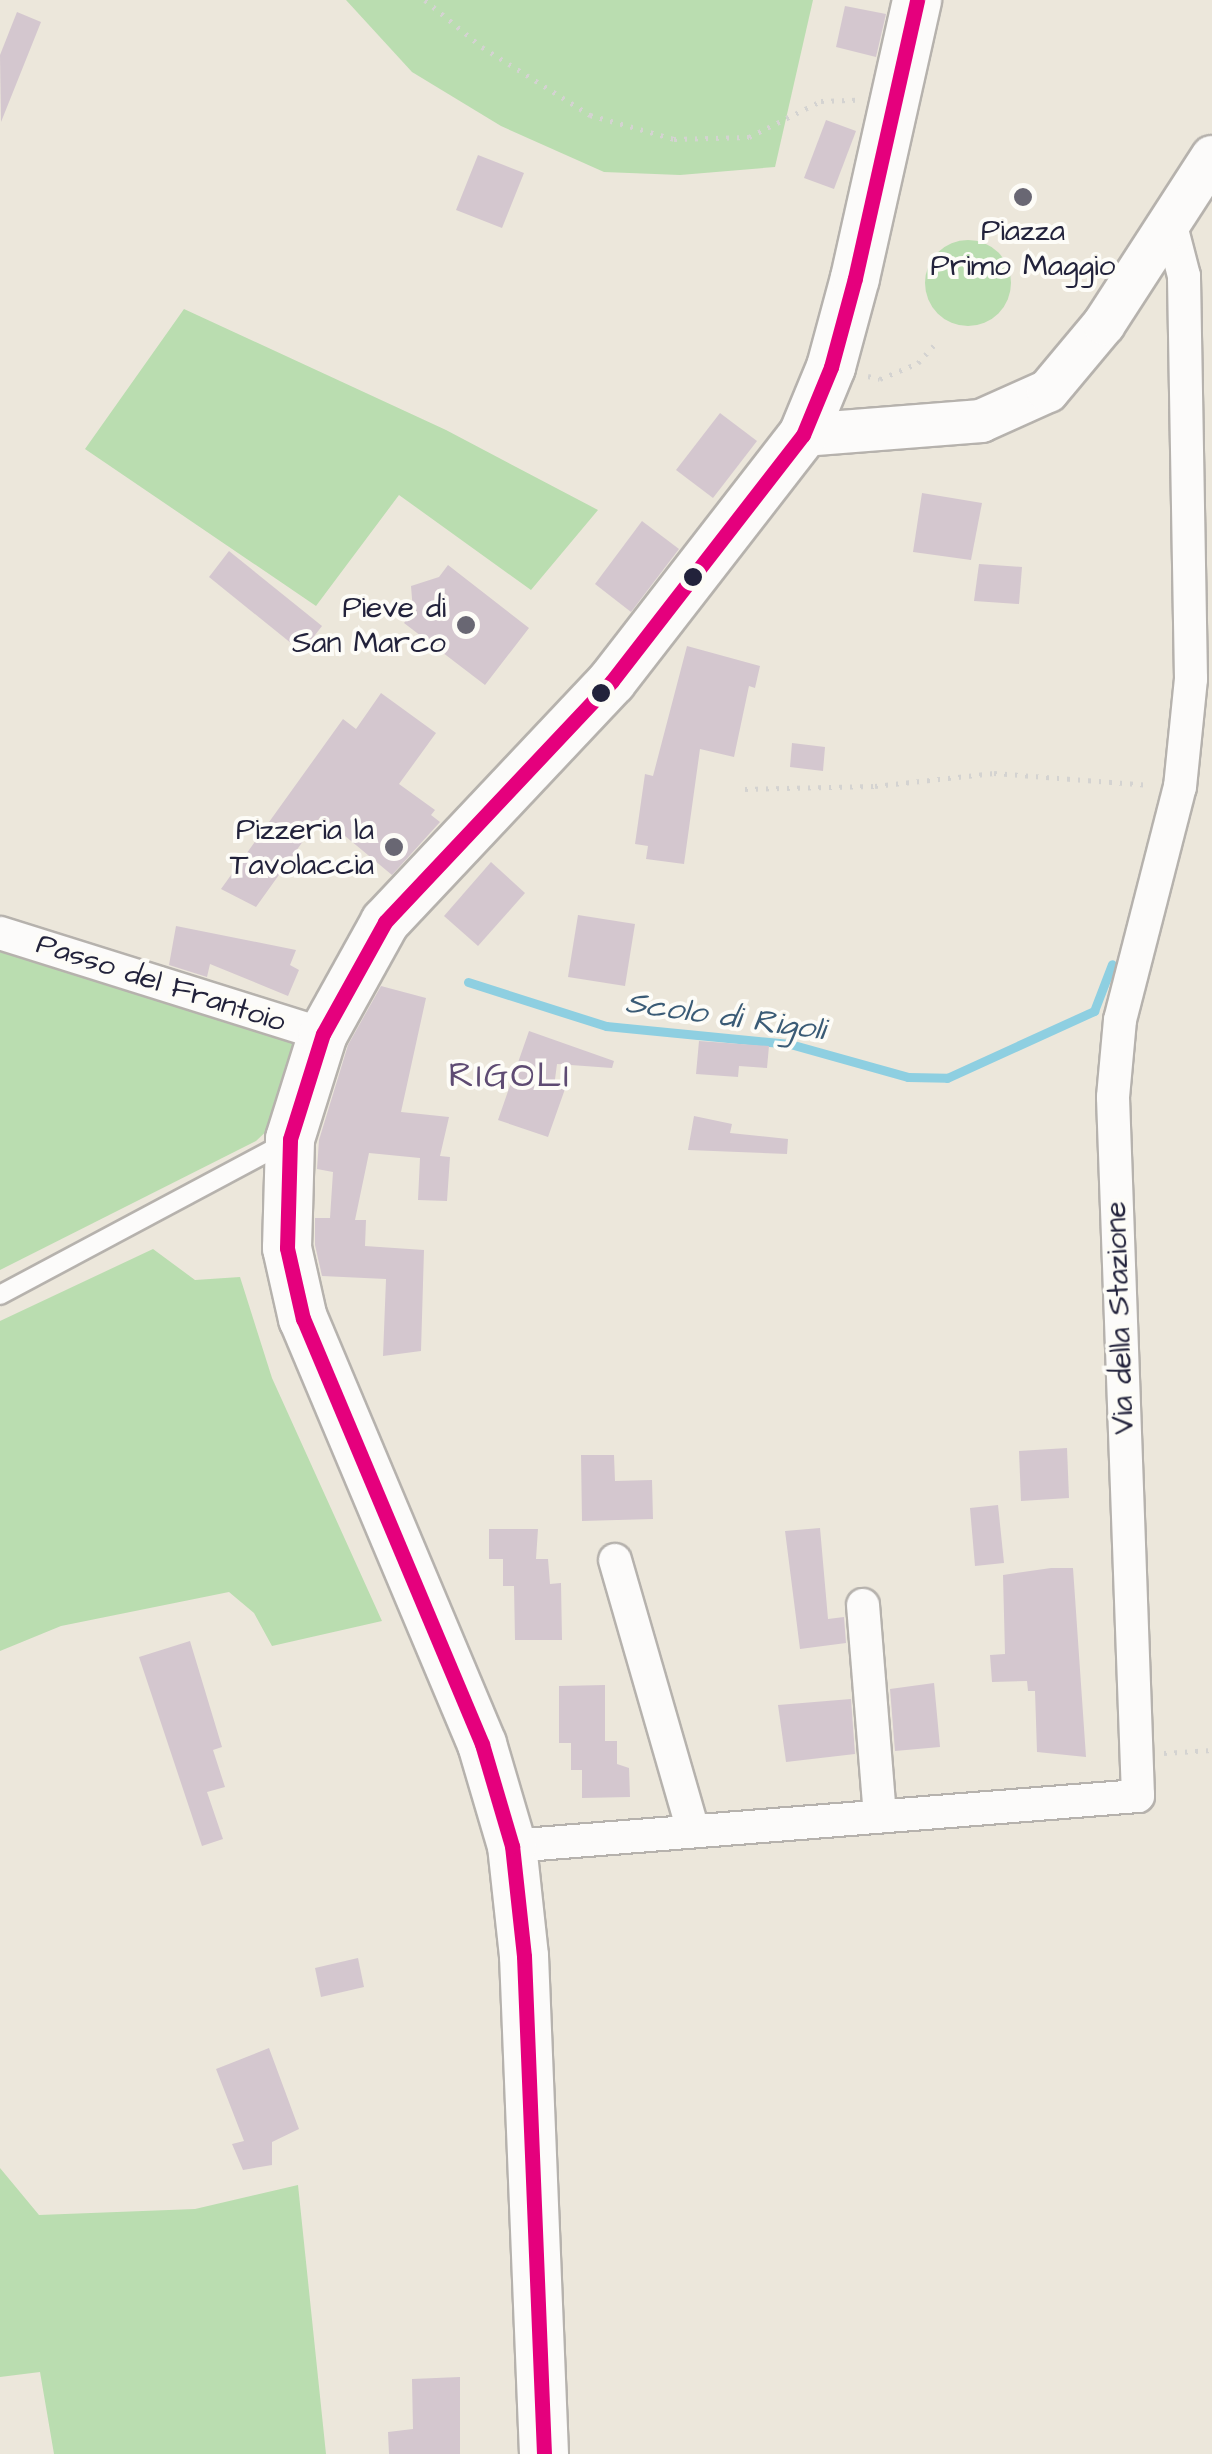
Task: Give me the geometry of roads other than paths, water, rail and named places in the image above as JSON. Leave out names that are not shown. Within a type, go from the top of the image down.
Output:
[{"type":"main road","points":[[544,2454],[524,1956],[512,1846],[482,1744],[303,1319],[287,1248],[290,1139],[322,1034],[385,922],[612,681],[803,434],[831,367],[917,0]]},
{"type":"street","points":[[803,434],[945,426],[1026,404],[1066,376],[1212,157]]},
{"type":"street","name":"Via della Stazione","points":[[512,1846],[1138,1796],[1113,1097],[1120,1020],[1180,786],[1191,680],[1184,276],[1170,222]]},
{"type":"street","name":"Passo del Frantoio","points":[[0,933],[322,1034]]},
{"type":"street","points":[[614,1560],[694,1830]]},
{"type":"street","points":[[863,1605],[880,1816]]},
{"type":"lane","points":[[0,1296],[290,1139]]},
{"type":"waterway","name":"Scolo di Rigoli","points":[[468,982],[606,1026],[790,1044],[908,1077],[947,1078],[1094,1011],[1112,964]]},
{"type":"place","name":"Piazza Primo Maggio","points":[[1023,197]]},
{"type":"place","name":"Pieve di San Marco","points":[[466,625]]},
{"type":"place","name":"Pizzeria la Tavolaccia","points":[[394,847]]},
{"type":"district","name":"RIGOLI","points":[[510,1076]]}]
